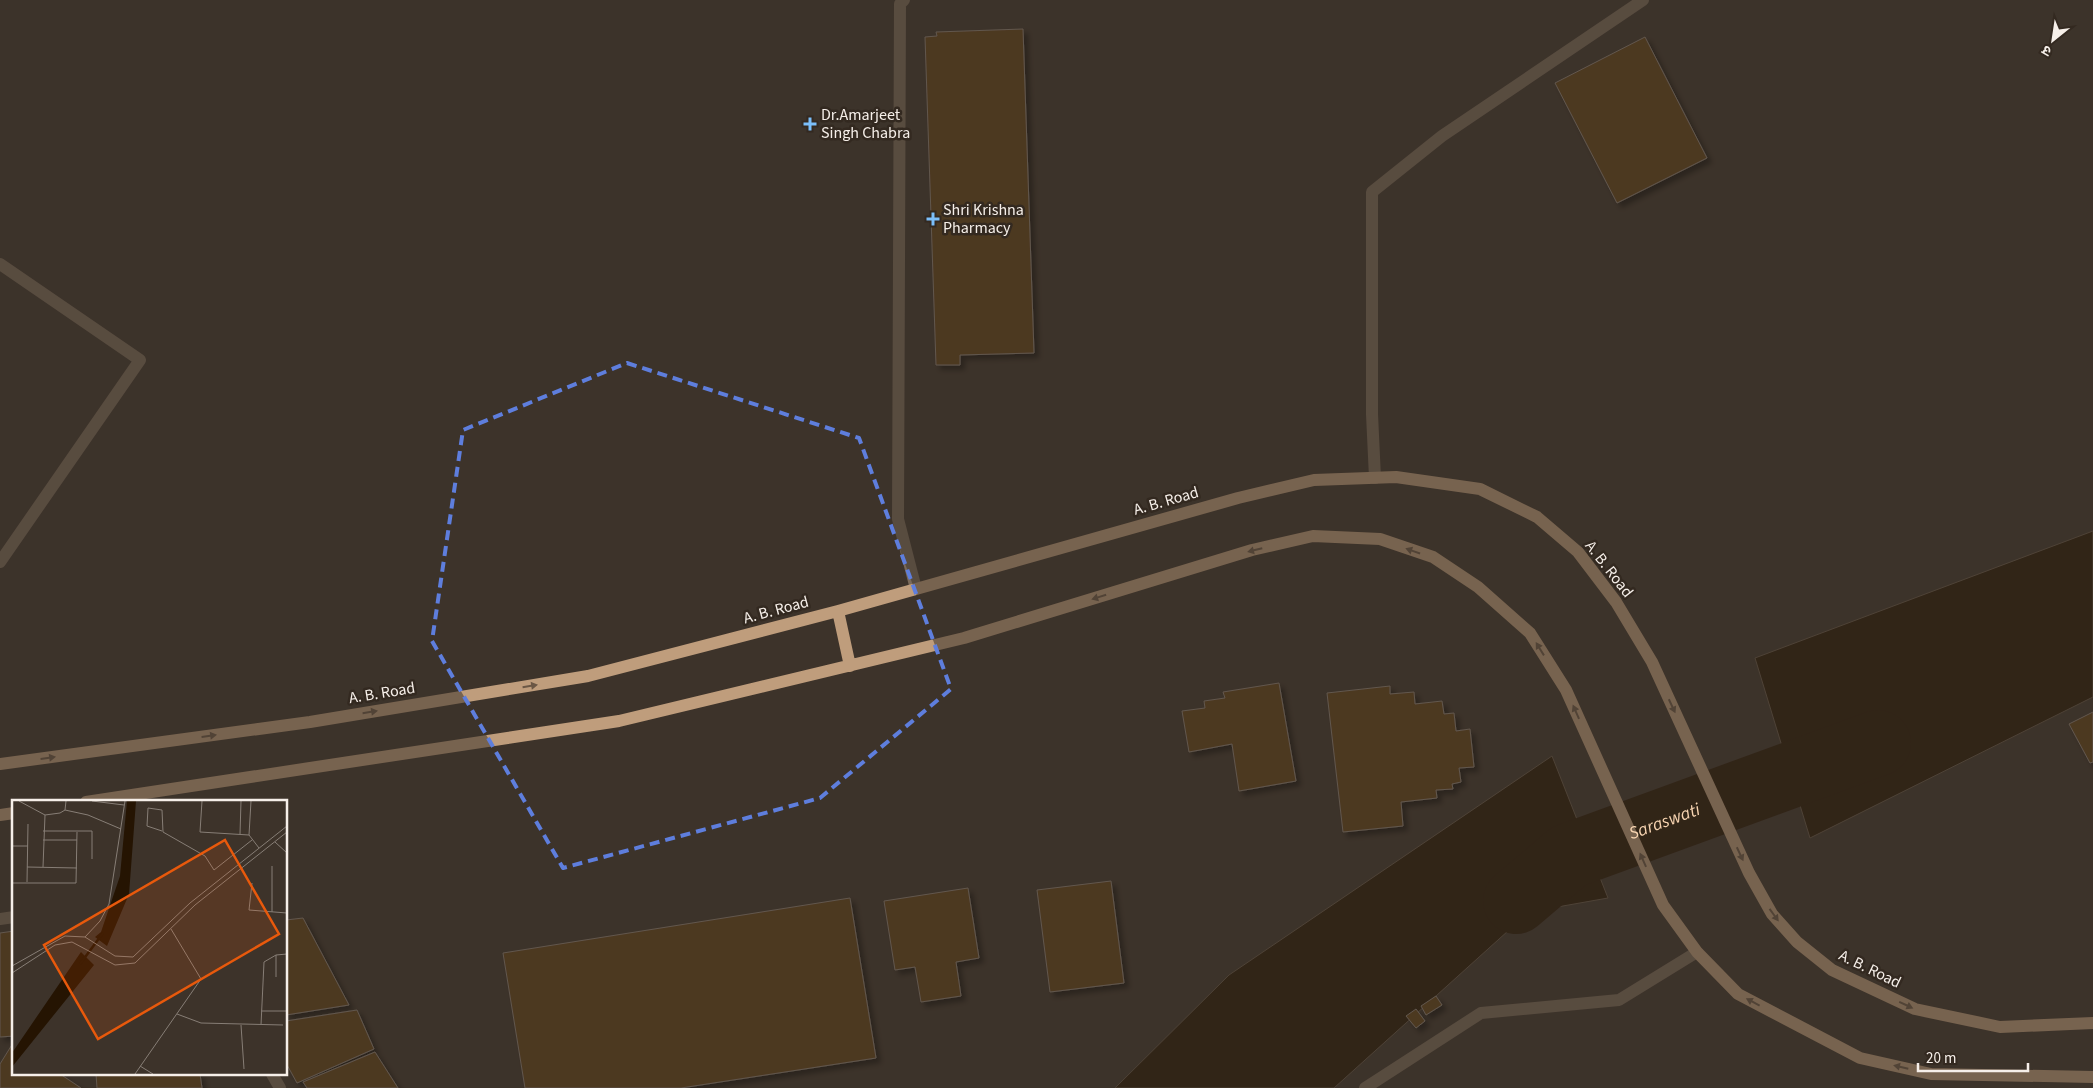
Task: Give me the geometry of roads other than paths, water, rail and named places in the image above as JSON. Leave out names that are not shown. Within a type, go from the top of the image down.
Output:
[{"type":"main road","name":"A. B. Road","points":[[0,764],[310,722],[588,676],[838,611],[1238,498],[1314,480],[1396,477],[1480,489],[1537,517],[1578,552],[1616,602],[1652,662],[1749,873],[1772,914],[1797,942],[1832,970],[1915,1009],[2000,1027],[2093,1023]]},
{"type":"main road","points":[[99,800],[619,721],[964,638],[1252,550],[1313,536],[1380,539],[1432,557],[1478,587],[1530,633],[1566,690],[1663,905],[1697,952],[1738,994],[1860,1058],[1932,1074],[2093,1077]]},
{"type":"main road","points":[[838,611],[850,666]]},
{"type":"street","points":[[904,0],[900,4],[898,519],[916,589]]},
{"type":"street","points":[[1375,478],[1372,414],[1372,192],[1442,136],[1643,0]]},
{"type":"street","points":[[0,264],[140,360],[0,562]]},
{"type":"street","points":[[1364,1088],[1481,1014],[1619,1000],[1697,952]]},
{"type":"street","points":[[273,1076],[280,1088]]},
{"type":"waterway","name":"Saraswati","points":[[1516,901],[1569,856],[1878,743]]},
{"type":"place","name":"Dr.Amarjeet Singh Chabra","points":[[810,124]]},
{"type":"place","name":"Shri Krishna Pharmacy","points":[[933,219]]}]
